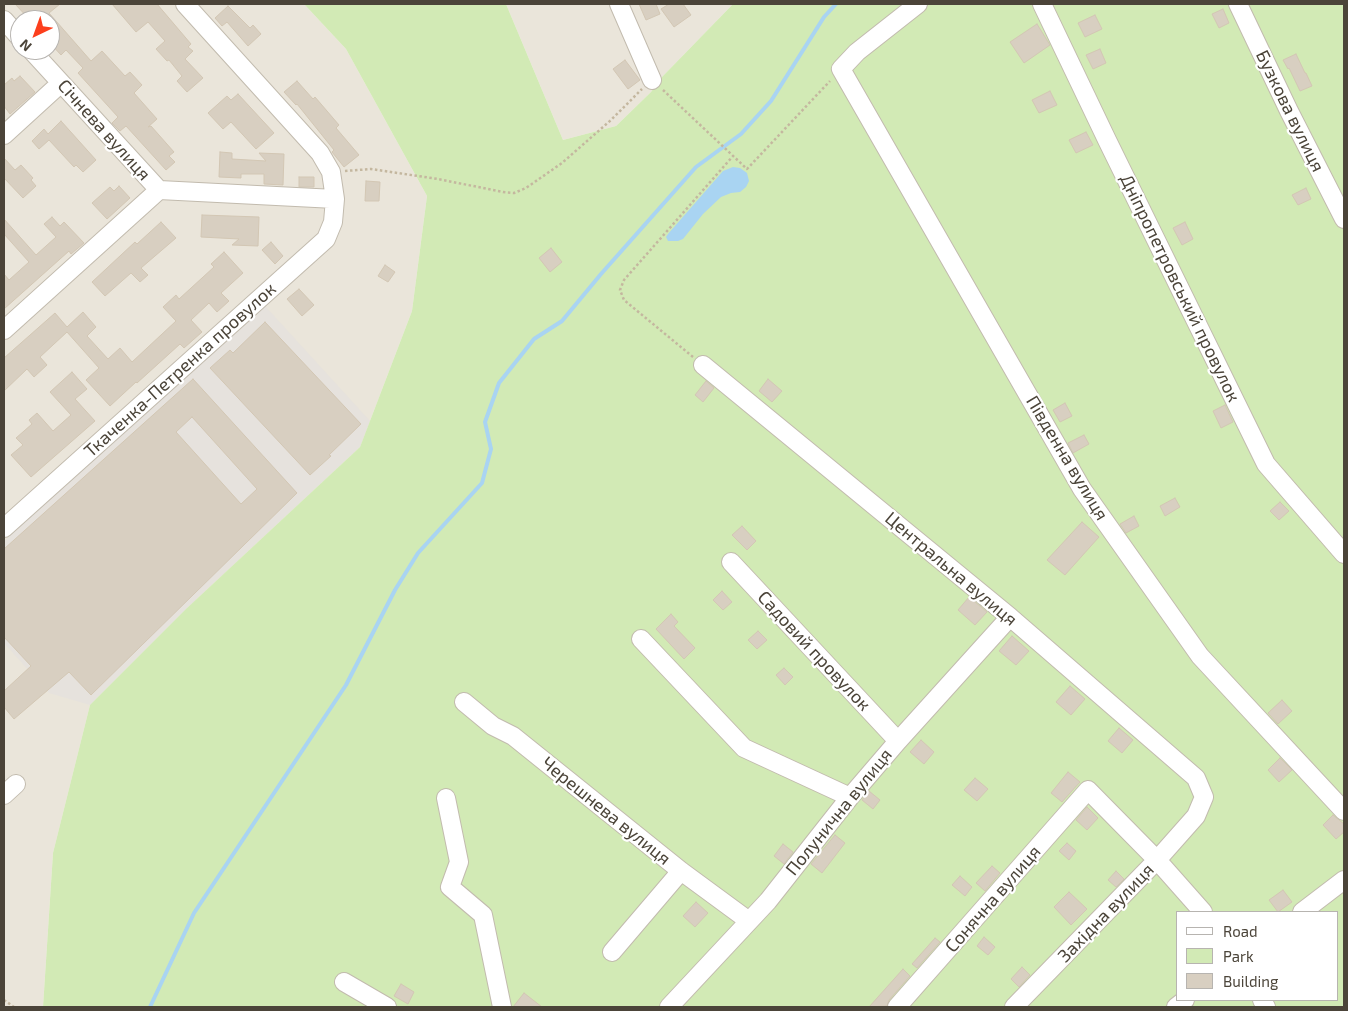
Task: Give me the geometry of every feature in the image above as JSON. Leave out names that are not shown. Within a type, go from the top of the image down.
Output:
[{"type":"street","points":[[185,4],[320,153],[331,172]]},
{"type":"street","points":[[620,4],[652,80]]},
{"type":"street","points":[[841,69],[857,52],[918,4]]},
{"type":"street","name":"Дніпропетровський провулок","points":[[1042,4],[1266,464],[1344,554]]},
{"type":"street","name":"Бузкова вулиця","points":[[1238,4],[1289,111],[1344,219]]},
{"type":"street","name":"Січнева вулиця","points":[[40,60],[159,190],[335,199]]},
{"type":"street","name":"Південна вулиця","points":[[841,69],[1082,488],[1200,656],[1344,811]]},
{"type":"street","points":[[4,135],[61,83]]},
{"type":"street","name":"Ткаченка-Петренка провулок","points":[[4,528],[326,239],[333,222],[335,199],[331,172]]},
{"type":"street","points":[[4,330],[159,190]]},
{"type":"street","name":"Центральна вулиця","points":[[703,365],[1010,617],[1196,778],[1204,797],[1196,816]]},
{"type":"street","name":"Садовий провулок","points":[[730,562],[898,741]]},
{"type":"street","name":"Полунична вулиця","points":[[669,1007],[768,901],[850,797],[1010,617]]},
{"type":"street","points":[[641,639],[744,748],[850,797]]},
{"type":"street","name":"Черешнева вулиця","points":[[464,702],[493,726],[513,736],[681,871],[749,921]]},
{"type":"street","name":"Сонячна вулиця","points":[[897,1007],[1088,790],[1157,860]]},
{"type":"street","points":[[446,798],[459,862],[450,887],[482,915],[502,1007]]},
{"type":"street","name":"Західна вулиця","points":[[1014,1007],[1157,860],[1196,816]]},
{"type":"street","points":[[1157,860],[1202,911]]},
{"type":"street","points":[[612,952],[681,871]]},
{"type":"street","points":[[1303,911],[1344,880]]},
{"type":"street","points":[[344,982],[388,1007]]},
{"type":"path","points":[[331,172],[371,169],[514,193],[526,188],[562,163],[652,80],[747,169],[841,69]]},
{"type":"path","points":[[703,365],[624,300],[620,290],[624,280],[733,156]]},
{"type":"path","points":[[4,1000],[14,1007]]},
{"type":"shaded area","points":[[4,4],[304,4],[346,49],[427,196],[412,311],[360,447],[187,608],[90,705],[53,853],[43,1007],[4,1007]]},
{"type":"shaded area","points":[[506,4],[733,4],[661,78],[651,92],[616,126],[563,140]]},
{"type":"shaded area","points":[[265,306],[370,421],[360,447],[187,608],[90,705],[49,693],[4,643],[4,541]]},
{"type":"green space","points":[[304,4],[506,4],[563,140],[616,126],[651,92],[661,78],[733,4],[1344,4],[1344,1007],[43,1007],[53,853],[90,705],[187,608],[360,447],[412,311],[427,196],[346,49]]},
{"type":"water","points":[[733,167],[740,168],[747,173],[749,181],[746,187],[740,192],[721,197],[703,214],[683,239],[668,241],[666,237],[668,234],[723,171]]},
{"type":"building","points":[[15,4],[60,4],[53,10],[21,10]]},
{"type":"building","points":[[112,4],[157,4],[191,44],[188,47],[193,51],[185,59],[203,78],[187,92],[177,81],[182,76],[169,60],[167,61],[156,49],[165,41],[148,22],[136,32]]},
{"type":"building","points":[[639,4],[656,4],[660,14],[646,20]]},
{"type":"building","points":[[669,4],[683,4],[691,15],[674,27],[661,9]]},
{"type":"building","points":[[228,6],[250,28],[253,25],[261,34],[248,46],[227,22],[222,26],[215,18]]},
{"type":"building","points":[[1223,9],[1229,23],[1219,28],[1212,14]]},
{"type":"building","points":[[1095,15],[1102,29],[1085,37],[1078,23]]},
{"type":"building","points":[[1037,24],[1050,45],[1024,63],[1010,42]]},
{"type":"building","points":[[60,26],[91,61],[102,51],[125,76],[130,72],[142,85],[134,93],[157,119],[148,127],[151,126],[174,152],[169,156],[175,162],[166,170],[126,126],[120,131],[112,123],[118,117],[78,73],[83,68],[66,50],[61,55]]},
{"type":"building","points":[[1100,49],[1106,63],[1093,69],[1086,55]]},
{"type":"building","points":[[1296,54],[1312,86],[1300,91],[1283,60]]},
{"type":"building","points":[[625,60],[640,80],[628,89],[613,69]]},
{"type":"building","points":[[20,76],[35,92],[10,114],[4,106],[4,85],[12,78],[14,81]]},
{"type":"building","points":[[297,81],[313,99],[315,97],[339,125],[336,128],[359,155],[344,167],[332,152],[334,150],[297,104],[284,92]]},
{"type":"building","points":[[1050,91],[1057,105],[1039,113],[1032,100]]},
{"type":"building","points":[[238,94],[274,133],[256,149],[231,122],[223,129],[208,113],[227,96],[231,100]]},
{"type":"building","points":[[61,121],[96,160],[83,172],[76,165],[74,167],[49,140],[39,149],[32,141],[44,129],[48,134]]},
{"type":"building","points":[[1086,132],[1093,145],[1076,153],[1069,140]]},
{"type":"building","points":[[220,152],[232,153],[232,159],[266,161],[259,153],[284,154],[283,185],[264,184],[264,174],[241,174],[241,178],[219,177]]},
{"type":"building","points":[[4,158],[15,170],[21,165],[33,178],[31,180],[36,186],[23,198],[4,178]]},
{"type":"building","points":[[299,177],[314,177],[314,187],[299,187]]},
{"type":"building","points":[[366,181],[380,182],[379,201],[365,201]]},
{"type":"building","points":[[119,186],[130,198],[107,219],[92,203],[110,187],[114,191]]},
{"type":"building","points":[[1306,188],[1311,199],[1298,205],[1292,195]]},
{"type":"building","points":[[202,215],[259,217],[258,246],[232,245],[239,239],[201,237]]},
{"type":"building","points":[[52,217],[60,226],[64,222],[84,243],[71,254],[69,251],[4,309],[4,274],[9,280],[29,262],[4,234],[4,219],[36,255],[56,237],[44,224]]},
{"type":"building","points":[[161,222],[176,238],[141,268],[148,275],[140,282],[131,273],[105,296],[92,282],[135,242],[137,244]]},
{"type":"building","points":[[1185,222],[1193,239],[1182,245],[1173,228]]},
{"type":"building","points":[[271,242],[283,256],[275,264],[262,250]]},
{"type":"building","points":[[551,248],[562,262],[550,272],[539,258]]},
{"type":"building","points":[[224,252],[243,273],[221,293],[229,301],[217,312],[209,303],[191,320],[202,332],[184,348],[180,344],[110,406],[86,380],[99,368],[67,332],[40,357],[47,365],[34,377],[27,369],[4,391],[4,358],[55,313],[67,327],[83,312],[96,327],[87,336],[108,359],[120,348],[132,362],[176,321],[163,307],[176,295],[179,299],[214,267],[211,264]]},
{"type":"building","points":[[385,265],[395,272],[388,282],[378,276]]},
{"type":"building","points":[[299,289],[314,305],[302,316],[287,299]]},
{"type":"building","points":[[265,322],[361,424],[310,475],[210,368],[230,350],[233,353]]},
{"type":"building","points":[[72,372],[87,389],[75,399],[95,421],[31,477],[11,455],[23,445],[16,438],[32,424],[29,420],[37,413],[53,431],[71,415],[50,392]]},
{"type":"building","points":[[193,379],[297,493],[91,695],[69,672],[14,719],[4,707],[4,691],[31,666],[4,637],[4,549]],"holes":[[[192,417],[257,489],[241,504],[176,432]]]},
{"type":"building","points":[[768,379],[782,391],[772,402],[759,391]]},
{"type":"building","points":[[706,381],[714,388],[703,402],[695,395]]},
{"type":"building","points":[[1065,403],[1072,416],[1060,422],[1053,410]]},
{"type":"building","points":[[1225,405],[1233,422],[1221,428],[1213,411]]},
{"type":"building","points":[[1084,435],[1089,444],[1073,453],[1068,443]]},
{"type":"building","points":[[1175,498],[1180,507],[1165,516],[1160,506]]},
{"type":"building","points":[[1280,502],[1289,511],[1279,520],[1270,511]]},
{"type":"building","points":[[1134,516],[1139,526],[1126,533],[1120,524]]},
{"type":"building","points":[[1082,522],[1099,537],[1065,575],[1047,560]]},
{"type":"building","points":[[742,526],[756,541],[747,550],[732,535]]},
{"type":"building","points":[[722,591],[732,602],[723,610],[713,600]]},
{"type":"building","points":[[969,597],[987,612],[975,625],[958,610]]},
{"type":"building","points":[[671,614],[678,622],[674,626],[695,648],[684,659],[656,629]]},
{"type":"building","points":[[758,631],[767,640],[757,649],[748,640]]},
{"type":"building","points":[[1012,636],[1029,651],[1016,665],[999,651]]},
{"type":"building","points":[[784,668],[793,677],[785,685],[776,675]]},
{"type":"building","points":[[1070,686],[1085,699],[1071,715],[1056,702]]},
{"type":"building","points":[[1282,700],[1292,711],[1278,724],[1268,713]]},
{"type":"building","points":[[1119,728],[1133,740],[1122,753],[1108,741]]},
{"type":"building","points":[[921,740],[934,752],[924,764],[910,752]]},
{"type":"building","points":[[1280,758],[1292,770],[1279,782],[1268,770]]},
{"type":"building","points":[[1068,772],[1080,782],[1062,802],[1051,793]]},
{"type":"building","points":[[975,778],[988,789],[977,801],[964,790]]},
{"type":"building","points":[[869,791],[880,800],[873,809],[862,800]]},
{"type":"building","points":[[1087,807],[1098,818],[1087,830],[1076,820]]},
{"type":"building","points":[[1333,815],[1344,824],[1344,832],[1336,839],[1323,825]]},
{"type":"building","points":[[835,835],[845,843],[822,873],[811,864]]},
{"type":"building","points":[[1067,843],[1076,851],[1069,860],[1059,851]]},
{"type":"building","points":[[783,844],[793,852],[784,864],[774,856]]},
{"type":"building","points":[[992,866],[1000,873],[985,891],[976,883]]},
{"type":"building","points":[[1116,871],[1124,879],[1116,887],[1108,880]]},
{"type":"building","points":[[960,876],[972,887],[965,896],[952,885]]},
{"type":"building","points":[[1283,890],[1292,902],[1277,911],[1269,900]]},
{"type":"building","points":[[1069,892],[1087,909],[1071,925],[1054,907]]},
{"type":"building","points":[[696,902],[708,913],[695,927],[683,916]]},
{"type":"building","points":[[984,937],[995,947],[988,955],[977,946]]},
{"type":"building","points":[[935,938],[940,942],[917,968],[912,964]]},
{"type":"building","points":[[1022,967],[1030,975],[1019,987],[1011,979]]},
{"type":"building","points":[[903,969],[910,976],[889,1000],[887,1006],[869,1007]]},
{"type":"building","points":[[401,984],[414,992],[408,1004],[394,996]]},
{"type":"building","points":[[524,993],[542,1007],[513,1007]]},
{"type":"waterway","points":[[150,1007],[194,913],[346,685],[395,590],[418,553],[482,483],[491,449],[485,422],[499,383],[534,339],[562,321],[696,167],[741,134],[771,101],[824,17],[836,4]]}]
